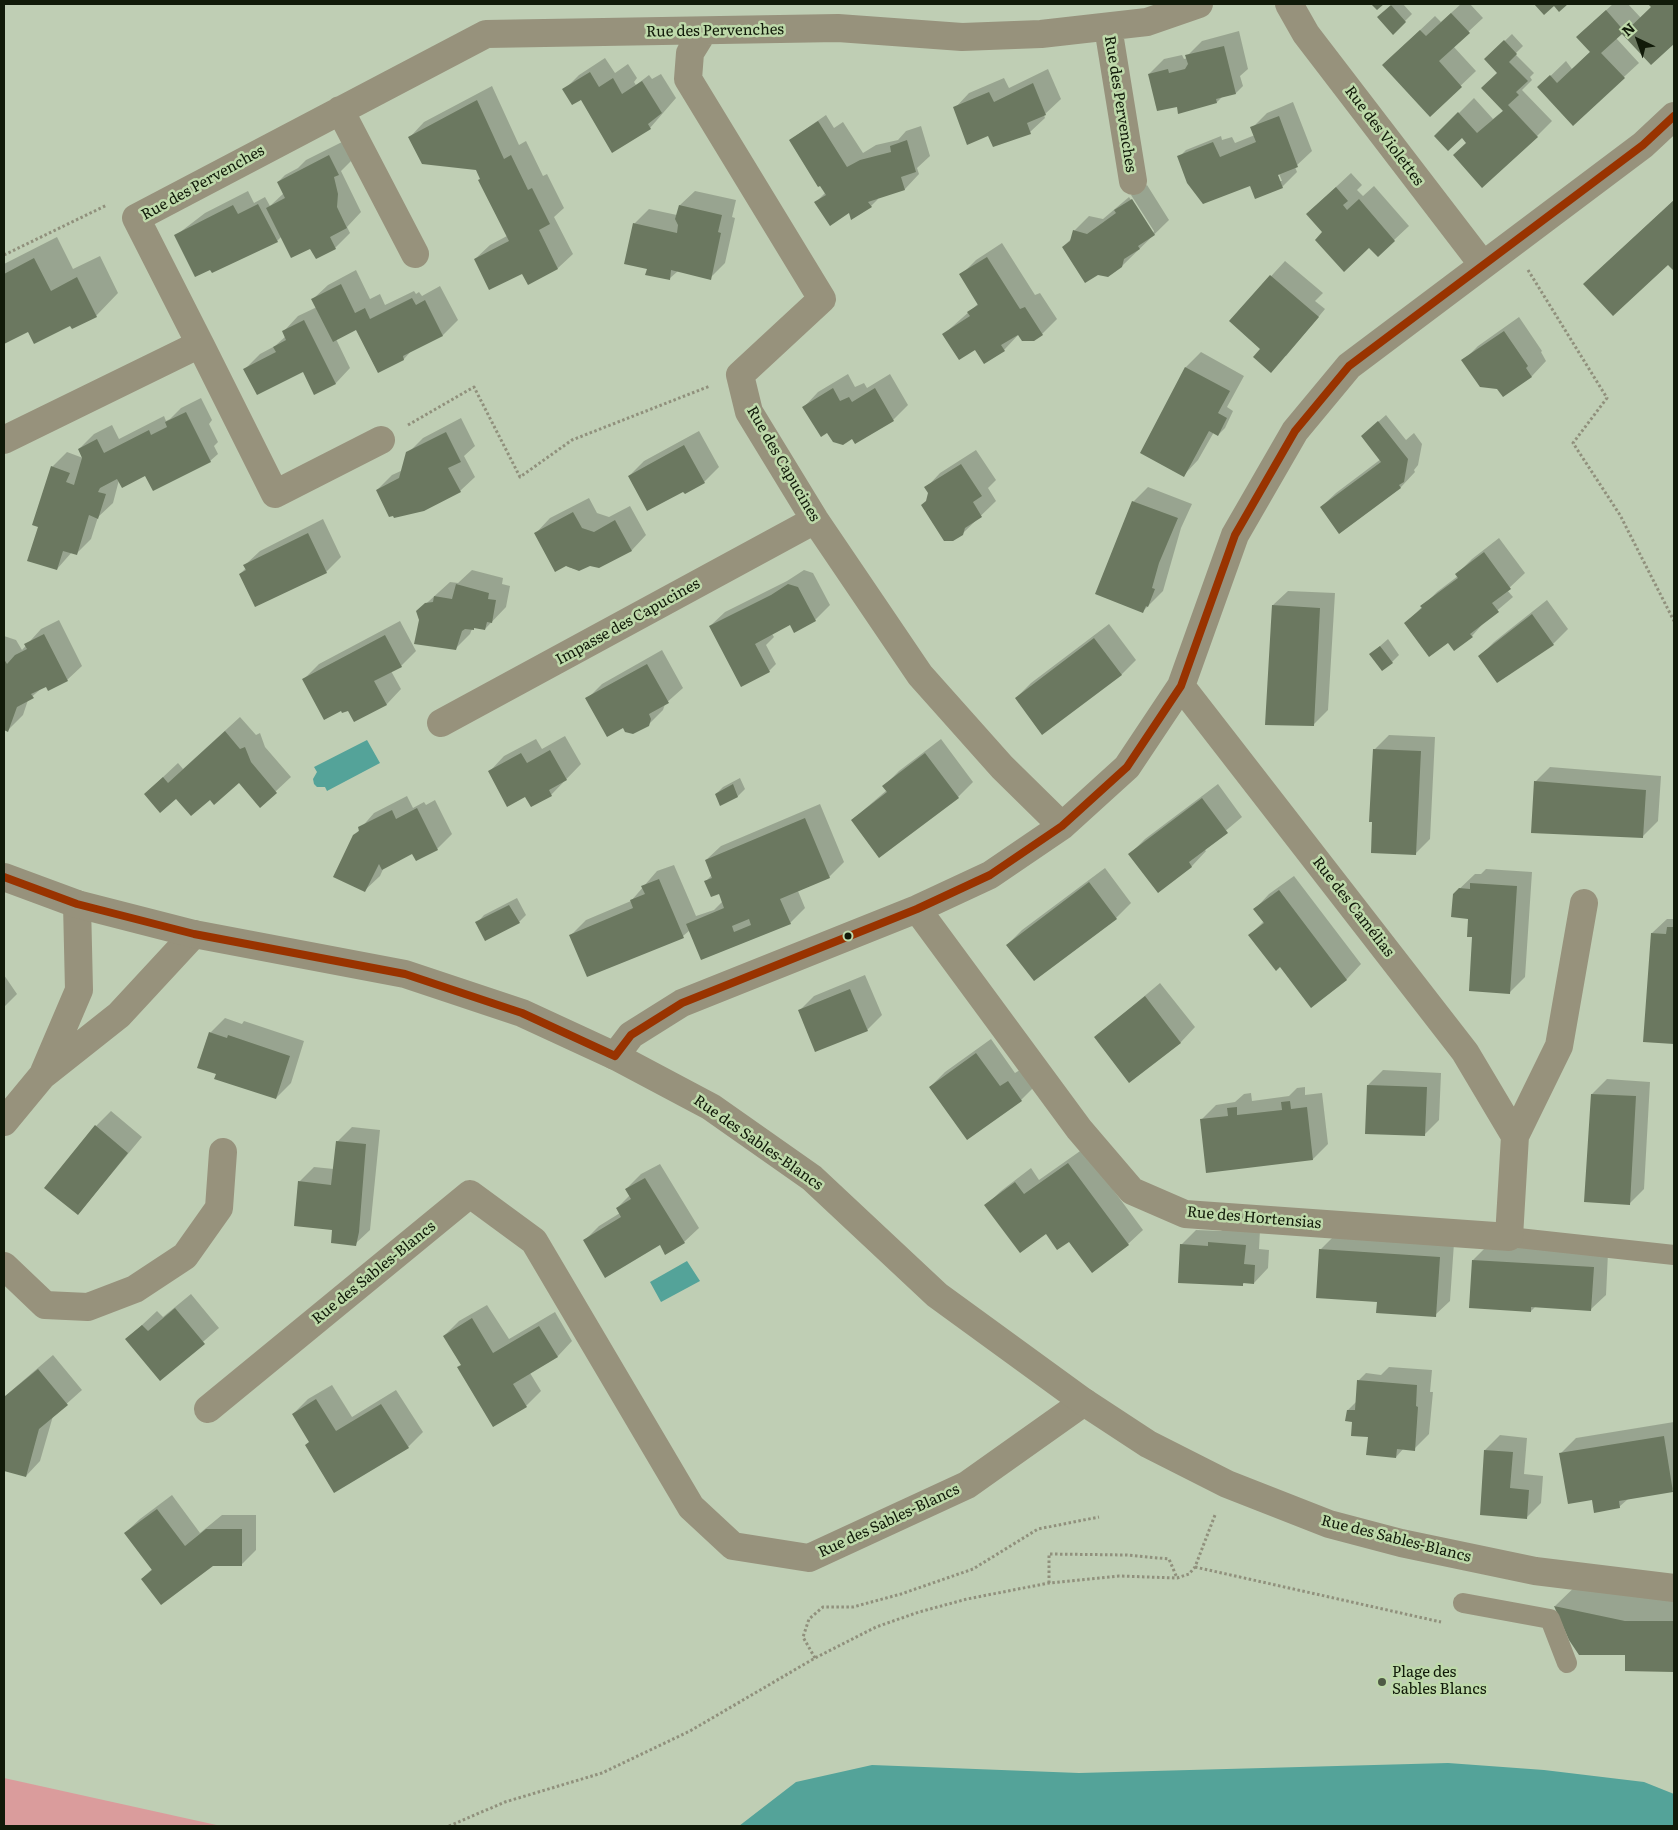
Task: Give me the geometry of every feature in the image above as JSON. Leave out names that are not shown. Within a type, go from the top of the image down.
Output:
[{"type":"street","name":"Rue des Pervenches","points":[[381,440],[275,494],[136,218],[486,34],[703,32],[838,28],[962,37],[1042,34],[1147,22],[1199,4]]},
{"type":"street","name":"Rue des Violettes","points":[[1289,4],[1306,34],[1483,265]]},
{"type":"street","name":"Rue des Pervenches","points":[[1108,27],[1133,181]]},
{"type":"street","points":[[703,32],[690,53],[688,79],[822,299],[740,375]]},
{"type":"street","points":[[340,110],[415,254]]},
{"type":"street","points":[[615,1056],[631,1035],[682,1003],[917,909],[990,875],[1062,826],[1127,767],[1181,686],[1235,535],[1295,431],[1349,366],[1643,145],[1674,116]]},
{"type":"street","points":[[4,440],[200,344]]},
{"type":"street","name":"Rue des Capucines","points":[[740,375],[749,412],[815,520],[920,675],[1002,768],[1062,826]]},
{"type":"street","name":"Impasse des Capucines","points":[[441,723],[815,520]]},
{"type":"street","name":"Rue des Camélias","points":[[1181,686],[1466,1052],[1515,1136]]},
{"type":"street","name":"Rue des Sables-Blancs","points":[[4,877],[76,904],[194,934],[405,974],[522,1013],[615,1056],[712,1107],[812,1178],[937,1294],[1084,1402],[1148,1444],[1227,1484],[1329,1524],[1401,1543],[1535,1571],[1674,1588]]},
{"type":"street","points":[[42,1076],[79,990],[76,904]]},
{"type":"street","points":[[1509,1237],[1515,1136],[1559,1046],[1584,904]]},
{"type":"street","name":"Rue des Hortensias","points":[[917,909],[1079,1129],[1132,1191],[1185,1214],[1509,1237]]},
{"type":"street","points":[[4,1122],[42,1076],[119,1015],[194,934]]},
{"type":"street","points":[[4,1266],[44,1305],[88,1307],[135,1289],[185,1256],[219,1208],[223,1152]]},
{"type":"street","name":"Rue des Sables-Blancs","points":[[208,1410],[470,1194],[534,1241],[691,1506],[733,1546],[809,1558],[967,1485],[1084,1402]]},
{"type":"lane","name":"Rue des Hortensias","points":[[1509,1237],[1674,1254]]},
{"type":"lane","points":[[1463,1603],[1550,1619],[1567,1663]]},
{"type":"path","points":[[4,255],[123,197],[136,218]]},
{"type":"path","points":[[1513,243],[1607,398],[1573,443],[1620,515],[1674,621]]},
{"type":"path","points":[[381,440],[474,387],[520,477],[572,440],[740,375]]},
{"type":"path","points":[[449,1826],[505,1802],[602,1773],[690,1731],[815,1658],[876,1627],[919,1612],[967,1599],[1049,1583],[1119,1576],[1177,1578],[1189,1574],[1195,1567],[1227,1484]]},
{"type":"path","points":[[815,1658],[803,1637],[809,1619],[823,1607],[853,1607],[901,1594],[973,1569],[1038,1529],[1099,1517]]},
{"type":"path","points":[[1049,1583],[1049,1554],[1127,1555],[1169,1558],[1177,1578]]},
{"type":"path","points":[[1195,1567],[1449,1624],[1462,1612],[1463,1603]]},
{"type":"shaded area","points":[[4,1778],[221,1826],[4,1826]]},
{"type":"water","points":[[367,740],[380,763],[327,791],[325,787],[317,787],[314,784],[313,779],[317,772],[314,767]]},
{"type":"water","points":[[687,1261],[700,1281],[661,1302],[650,1282]]},
{"type":"water","points":[[1448,1763],[1544,1770],[1644,1782],[1674,1794],[1674,1826],[739,1826],[796,1782],[872,1765],[1079,1773]]},
{"type":"building","points":[[1371,4],[1384,4],[1377,10]]},
{"type":"building","points":[[1534,4],[1568,4],[1559,12],[1554,6],[1544,15]]},
{"type":"building","points":[[1648,4],[1674,4],[1674,44],[1651,65],[1622,34],[1601,53],[1625,78],[1573,126],[1537,87],[1550,75],[1557,83],[1590,52],[1576,37],[1606,10],[1625,32],[1651,7]]},
{"type":"building","points":[[1391,5],[1406,22],[1393,35],[1377,17]]},
{"type":"building","points":[[1451,13],[1470,33],[1439,61],[1462,87],[1430,117],[1382,65],[1420,30],[1426,36]]},
{"type":"building","points":[[1504,40],[1517,54],[1509,62],[1528,81],[1516,92],[1519,95],[1508,105],[1538,137],[1482,188],[1453,155],[1466,143],[1462,138],[1448,151],[1434,136],[1458,112],[1477,133],[1503,111],[1481,88],[1497,73],[1484,59]]},
{"type":"building","points":[[1224,46],[1236,94],[1216,99],[1217,103],[1178,114],[1177,107],[1157,111],[1148,74],[1168,69],[1169,73],[1185,69],[1188,64],[1185,55]]},
{"type":"building","points":[[590,72],[599,87],[613,78],[622,94],[642,81],[662,113],[648,124],[651,129],[612,153],[581,100],[572,105],[562,89]]},
{"type":"building","points":[[1033,83],[1046,115],[1027,123],[1031,134],[993,147],[988,136],[967,145],[953,107],[989,92],[994,102]]},
{"type":"building","points":[[477,100],[504,159],[511,155],[528,190],[532,188],[550,224],[539,230],[558,269],[528,285],[522,274],[489,290],[474,259],[509,241],[478,180],[480,179],[476,170],[422,164],[408,137]]},
{"type":"building","points":[[1279,116],[1298,167],[1278,175],[1283,188],[1255,199],[1250,186],[1203,204],[1187,183],[1177,156],[1213,142],[1220,157],[1256,142],[1250,127]]},
{"type":"building","points":[[818,121],[847,167],[860,160],[891,152],[890,146],[907,140],[916,172],[901,177],[905,190],[868,202],[872,207],[851,220],[849,213],[830,226],[814,202],[826,195],[820,186],[818,187],[789,140]]},
{"type":"building","points":[[329,155],[339,175],[334,177],[338,194],[337,207],[347,228],[330,237],[336,249],[316,259],[310,249],[291,258],[266,208],[285,198],[277,182]]},
{"type":"building","points":[[1336,187],[1348,201],[1343,205],[1347,210],[1359,199],[1395,241],[1378,257],[1369,248],[1344,272],[1315,240],[1322,232],[1306,214]]},
{"type":"building","points":[[1132,199],[1155,235],[1138,246],[1140,249],[1124,259],[1122,267],[1108,277],[1098,275],[1085,283],[1062,247],[1070,241],[1073,230],[1087,234],[1116,213],[1114,210]]},
{"type":"building","points":[[1674,200],[1674,271],[1668,265],[1613,316],[1583,284]]},
{"type":"building","points":[[258,204],[278,242],[212,273],[210,270],[195,277],[174,235],[233,205],[238,214]]},
{"type":"building","points":[[679,205],[722,215],[718,232],[721,233],[711,280],[671,270],[670,280],[645,275],[647,269],[624,264],[633,223],[677,233],[678,225],[675,219]]},
{"type":"building","points":[[987,257],[1020,309],[1025,307],[1043,335],[1034,341],[1022,341],[1018,335],[1001,345],[1005,351],[984,364],[975,350],[959,360],[942,334],[970,316],[967,312],[978,305],[959,274]]},
{"type":"building","points":[[34,258],[51,291],[77,277],[97,317],[72,329],[70,326],[34,344],[28,332],[4,344],[4,274]]},
{"type":"building","points":[[1270,275],[1319,317],[1271,373],[1253,357],[1260,349],[1229,321]]},
{"type":"building","points":[[341,284],[355,313],[365,308],[370,319],[412,298],[416,305],[425,300],[443,336],[403,356],[404,360],[378,373],[356,330],[333,342],[311,299]]},
{"type":"building","points":[[304,320],[336,384],[314,395],[303,372],[257,395],[243,369],[276,352],[273,347],[286,340],[282,331]]},
{"type":"building","points":[[1504,331],[1528,366],[1526,368],[1532,377],[1503,397],[1497,389],[1480,387],[1461,360]]},
{"type":"building","points":[[1185,367],[1230,391],[1218,413],[1227,418],[1218,436],[1209,431],[1184,477],[1140,453]]},
{"type":"building","points":[[833,388],[840,401],[849,397],[852,402],[875,388],[894,421],[855,444],[852,439],[843,445],[833,442],[827,433],[821,437],[802,407]]},
{"type":"building","points":[[186,412],[211,462],[153,491],[145,476],[122,488],[117,479],[100,488],[98,492],[106,494],[98,519],[89,515],[77,555],[63,551],[57,570],[27,561],[38,527],[32,525],[51,466],[70,473],[66,482],[74,485],[82,458],[78,449],[97,439],[104,453],[149,430],[151,435],[167,427],[165,422]]},
{"type":"building","points":[[1378,421],[1408,459],[1404,482],[1399,485],[1401,488],[1339,534],[1320,507],[1381,462],[1361,436]]},
{"type":"building","points":[[446,432],[461,462],[448,468],[461,492],[424,511],[394,518],[393,516],[389,517],[376,490],[399,478],[406,452]]},
{"type":"building","points":[[684,445],[705,483],[647,511],[628,476]]},
{"type":"building","points":[[961,464],[982,496],[973,502],[982,517],[965,528],[963,535],[953,541],[944,541],[921,505],[926,501],[928,493],[924,487]]},
{"type":"building","points":[[1132,501],[1178,518],[1159,563],[1152,588],[1155,589],[1148,607],[1146,606],[1143,613],[1095,594]]},
{"type":"building","points":[[573,512],[582,528],[594,532],[615,520],[632,551],[599,568],[590,566],[579,571],[566,566],[555,572],[534,533]]},
{"type":"building","points":[[308,533],[327,573],[255,607],[239,574],[246,570],[243,565]]},
{"type":"building","points":[[1484,552],[1511,589],[1492,603],[1499,612],[1470,634],[1473,637],[1454,651],[1448,643],[1429,657],[1404,623],[1422,608],[1420,606],[1458,578],[1455,574]]},
{"type":"building","points":[[456,584],[489,593],[488,599],[496,600],[492,623],[487,622],[485,630],[474,628],[474,630],[465,629],[462,631],[456,650],[414,644],[419,620],[416,611],[425,603],[433,602],[434,596],[452,599]]},
{"type":"building","points":[[788,584],[798,587],[816,621],[794,633],[790,625],[755,644],[770,672],[741,687],[709,626],[771,595]]},
{"type":"building","points":[[1272,605],[1320,608],[1314,726],[1265,725]]},
{"type":"building","points":[[1532,614],[1554,645],[1497,683],[1478,656]]},
{"type":"building","points":[[44,634],[68,681],[48,691],[46,687],[31,694],[34,698],[17,707],[8,732],[4,730],[4,659],[7,664],[15,655],[27,649],[24,644]]},
{"type":"building","points":[[385,635],[402,667],[374,681],[387,705],[354,722],[348,711],[342,713],[341,711],[324,720],[302,679]]},
{"type":"building","points":[[1094,638],[1122,675],[1042,735],[1015,698]]},
{"type":"building","points":[[1380,646],[1393,663],[1382,671],[1369,654]]},
{"type":"building","points":[[647,664],[669,703],[649,714],[651,719],[649,726],[633,734],[625,732],[623,728],[607,737],[585,698]]},
{"type":"building","points":[[225,731],[240,749],[245,747],[251,762],[277,793],[260,808],[239,783],[214,805],[210,800],[191,816],[176,799],[160,813],[144,794],[163,777],[168,783]]},
{"type":"building","points":[[1373,749],[1421,751],[1416,855],[1371,853],[1372,822],[1369,822]]},
{"type":"building","points":[[550,750],[567,780],[549,790],[552,796],[531,807],[525,797],[507,807],[488,771],[521,753],[527,763]]},
{"type":"building","points":[[925,753],[959,798],[879,858],[851,820],[887,792],[882,786]]},
{"type":"building","points":[[1534,781],[1646,790],[1643,838],[1531,833]]},
{"type":"building","points":[[733,784],[738,797],[720,806],[715,794]]},
{"type":"building","points":[[1202,798],[1228,833],[1189,862],[1192,867],[1158,893],[1128,854]]},
{"type":"building","points":[[417,808],[438,850],[416,861],[412,854],[382,870],[379,864],[365,892],[333,877],[353,835],[359,831],[358,827],[392,810],[396,819]]},
{"type":"building","points":[[805,818],[830,878],[780,899],[791,924],[701,960],[686,924],[724,908],[719,894],[711,897],[704,881],[712,878],[705,860]],"holes":[[[749,919],[751,925],[734,932],[732,926]]]},
{"type":"building","points":[[659,879],[684,938],[587,977],[569,935],[633,908],[630,900],[645,894],[641,886]]},
{"type":"building","points":[[1089,882],[1117,919],[1034,981],[1006,945]]},
{"type":"building","points":[[1470,883],[1517,886],[1510,994],[1469,991],[1472,937],[1467,937],[1468,919],[1451,917],[1453,894],[1459,888],[1470,889]]},
{"type":"building","points":[[1279,890],[1347,980],[1311,1008],[1280,967],[1276,971],[1248,935],[1264,923],[1253,909]]},
{"type":"building","points":[[509,905],[520,923],[485,941],[475,922]]},
{"type":"building","points":[[1667,927],[1674,927],[1674,1044],[1643,1042],[1651,933],[1666,934]]},
{"type":"building","points":[[850,989],[868,1031],[815,1052],[798,1010]]},
{"type":"building","points":[[1145,996],[1181,1043],[1129,1083],[1094,1037]]},
{"type":"building","points":[[209,1032],[227,1038],[228,1035],[290,1056],[276,1099],[214,1079],[216,1074],[197,1068]]},
{"type":"building","points":[[976,1053],[1000,1086],[1008,1081],[1022,1101],[967,1140],[929,1087]]},
{"type":"building","points":[[1367,1085],[1427,1087],[1425,1136],[1365,1134]]},
{"type":"building","points":[[1591,1094],[1636,1096],[1630,1205],[1584,1202]]},
{"type":"building","points":[[1290,1101],[1291,1109],[1307,1107],[1313,1160],[1206,1173],[1200,1119],[1228,1116],[1227,1108],[1237,1107],[1237,1115],[1282,1110],[1281,1102]]},
{"type":"building","points":[[95,1125],[128,1153],[78,1215],[44,1188]]},
{"type":"building","points":[[336,1141],[366,1144],[359,1232],[356,1246],[331,1243],[332,1230],[294,1226],[298,1181],[331,1185]]},
{"type":"building","points":[[1068,1163],[1129,1245],[1092,1273],[1069,1242],[1057,1250],[1046,1234],[1020,1253],[984,1205],[1015,1182],[1024,1194]]},
{"type":"building","points":[[645,1178],[685,1243],[665,1255],[660,1245],[605,1278],[583,1240],[621,1217],[616,1208],[631,1199],[625,1189]]},
{"type":"building","points":[[1208,1242],[1246,1245],[1244,1264],[1255,1265],[1254,1284],[1243,1283],[1243,1286],[1178,1283],[1180,1244],[1208,1246]]},
{"type":"building","points":[[1319,1249],[1440,1257],[1436,1317],[1376,1313],[1377,1302],[1316,1298]]},
{"type":"building","points":[[1472,1260],[1594,1267],[1591,1311],[1531,1307],[1531,1312],[1469,1308]]},
{"type":"building","points":[[175,1308],[205,1344],[160,1381],[125,1339],[142,1325],[148,1331]]},
{"type":"building","points":[[472,1318],[493,1353],[539,1326],[558,1357],[513,1384],[527,1407],[493,1427],[457,1367],[461,1365],[443,1336]]},
{"type":"building","points":[[38,1369],[68,1405],[39,1429],[26,1477],[4,1471],[4,1397]]},
{"type":"building","points":[[1357,1380],[1417,1385],[1416,1406],[1418,1407],[1415,1451],[1397,1449],[1396,1458],[1366,1455],[1368,1437],[1351,1436],[1352,1422],[1345,1421],[1347,1410],[1355,1410]]},
{"type":"building","points":[[316,1399],[336,1431],[381,1404],[409,1448],[334,1493],[305,1445],[309,1442],[292,1414]]},
{"type":"building","points":[[1664,1436],[1673,1492],[1619,1501],[1620,1508],[1594,1513],[1592,1500],[1568,1504],[1559,1453]]},
{"type":"building","points":[[1484,1450],[1513,1452],[1510,1488],[1529,1490],[1527,1519],[1480,1515]]},
{"type":"building","points":[[157,1509],[185,1546],[206,1529],[242,1529],[242,1566],[213,1566],[161,1605],[141,1579],[152,1570],[124,1533]]},
{"type":"building","points":[[1554,1606],[1625,1621],[1674,1621],[1674,1672],[1625,1671],[1625,1655],[1579,1655],[1569,1640]]},
{"type":"transit line","points":[[615,1056],[631,1035],[682,1003],[917,909],[990,875],[1062,826],[1127,767],[1181,686],[1235,535],[1295,431],[1349,366],[1643,145],[1674,116]]},
{"type":"transit line","points":[[4,877],[77,904],[194,934],[405,974],[522,1013],[615,1056]]},
{"type":"place","name":"Plage des Sables Blancs","points":[[1382,1682]]}]
